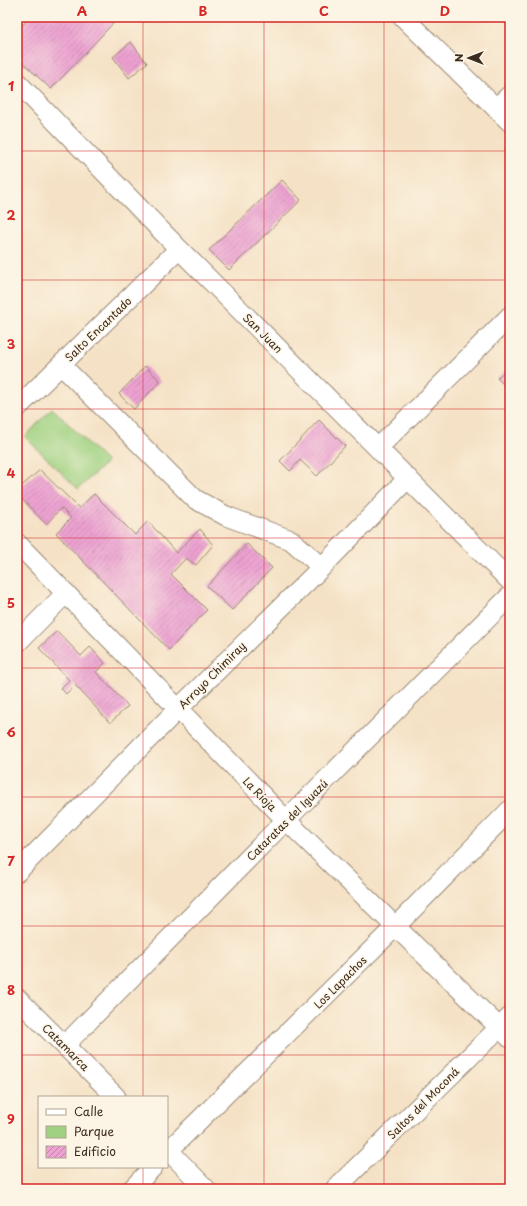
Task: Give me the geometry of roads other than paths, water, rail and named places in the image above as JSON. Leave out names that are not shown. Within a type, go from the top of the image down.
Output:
[{"type":"street","points":[[403,17],[510,122]]},
{"type":"street","name":"San Juan","points":[[17,82],[179,249],[510,581]]},
{"type":"street","points":[[496,108],[510,95]]},
{"type":"street","name":"Salto Encantado","points":[[17,408],[179,249]]},
{"type":"street","points":[[378,448],[510,316]]},
{"type":"street","points":[[60,365],[195,499],[226,516],[291,540],[322,567]]},
{"type":"street","name":"Arroyo Chimiray","points":[[17,872],[178,708],[322,567],[408,478]]},
{"type":"street","name":"La Rioja","points":[[17,543],[286,820],[396,926],[506,1028]]},
{"type":"street","points":[[17,643],[66,593]]},
{"type":"street","name":"Cataratas del Iguazú","points":[[65,1045],[286,820],[510,596]]},
{"type":"street","name":"Los Lapachos","points":[[168,1150],[396,926],[510,810]]},
{"type":"street","name":"Catamarca","points":[[17,998],[115,1096]]},
{"type":"street","name":"Saltos del Moconá","points":[[335,1189],[506,1028]]},
{"type":"street","points":[[168,1150],[206,1189]]},
{"type":"street","points":[[132,1189],[152,1168]]}]
